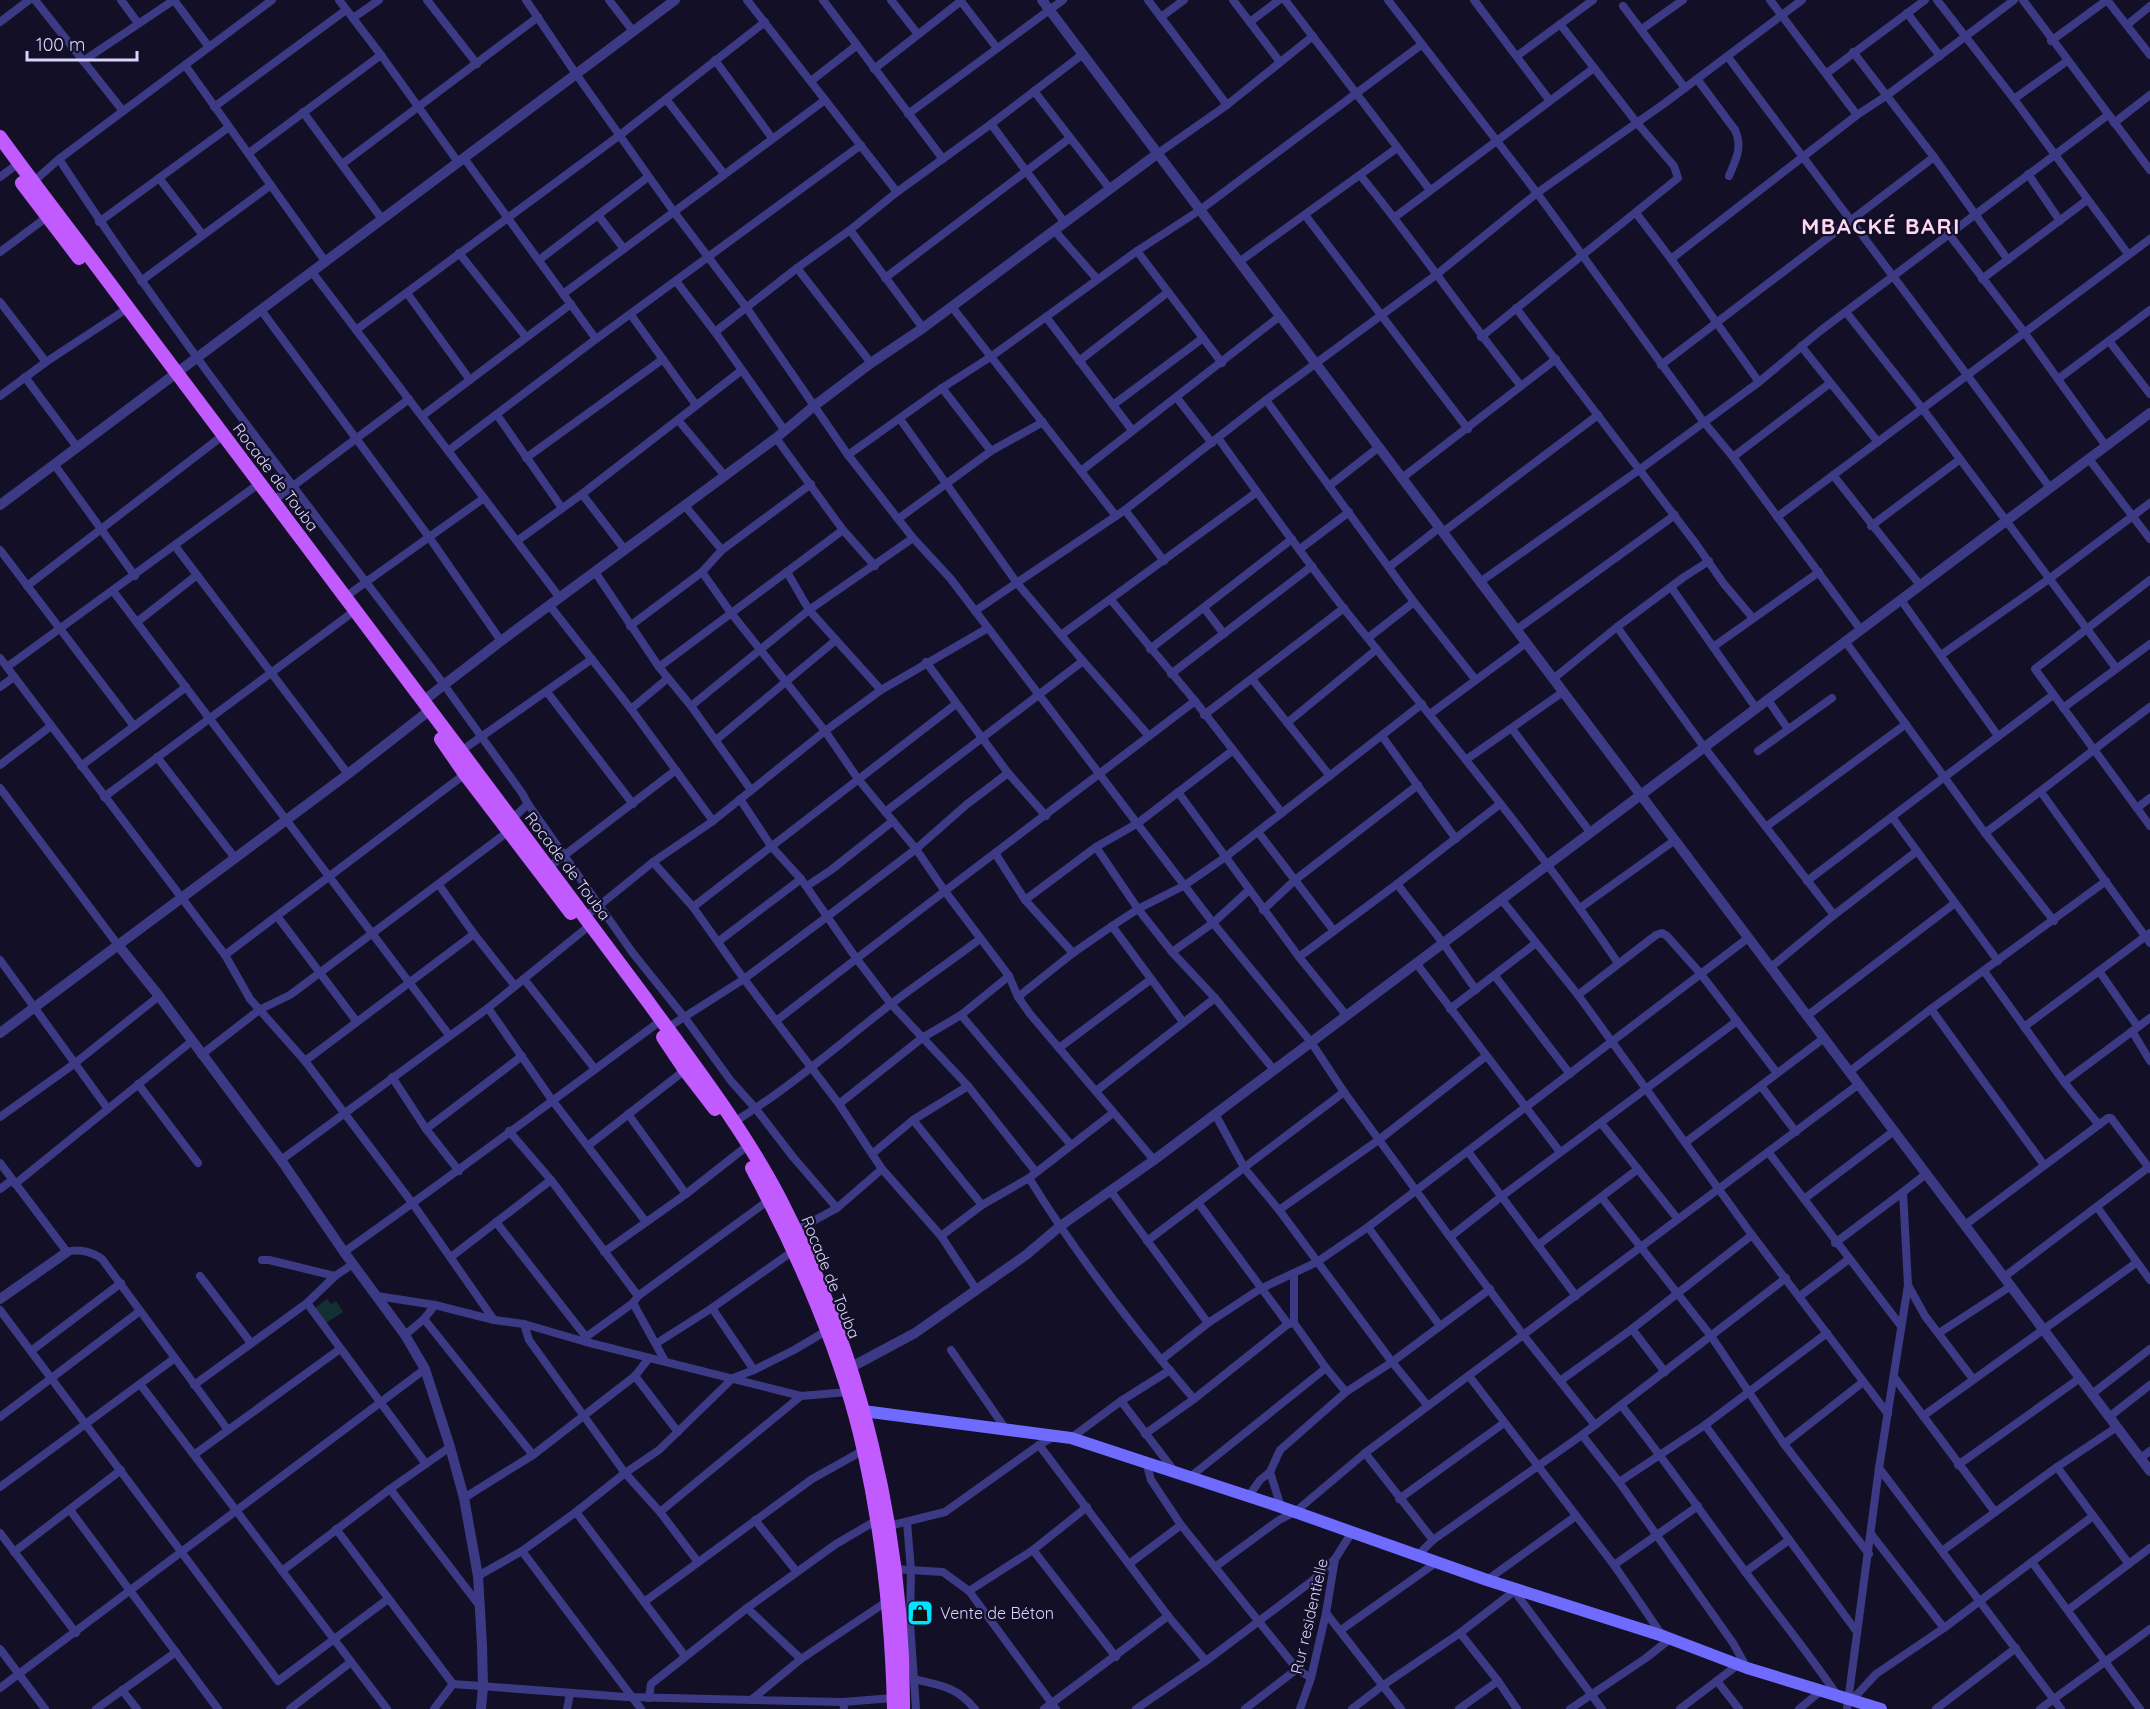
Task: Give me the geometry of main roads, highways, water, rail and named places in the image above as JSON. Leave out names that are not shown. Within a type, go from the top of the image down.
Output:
[{"type":"main road","name":"Rocade de Touba","points":[[0,137],[47,217],[125,310]]},
{"type":"main road","name":"Rocade de Touba","points":[[0,153],[33,182],[173,375],[273,501],[345,597],[426,708],[465,774],[549,867],[584,923]]},
{"type":"main road","name":"Rocade de Touba","points":[[173,375],[252,488],[349,615],[461,751],[511,825],[734,1122],[780,1199],[835,1326],[848,1392],[858,1410],[864,1450],[894,1569],[900,1617],[903,1709]]},
{"type":"main road","name":"Rocade de Touba","points":[[661,1027],[685,1070],[742,1150],[769,1200],[845,1370],[879,1474],[889,1600],[893,1703]]},
{"type":"main road","points":[[858,1410],[1071,1438],[1281,1507],[1516,1590],[1666,1638],[1743,1666],[1822,1690],[1851,1702],[1881,1709]]},
{"type":"place","name":"Vente de Béton","points":[[920,1613]]},
{"type":"district","name":"MBACKÉ BARI","points":[[1881,226]]}]
